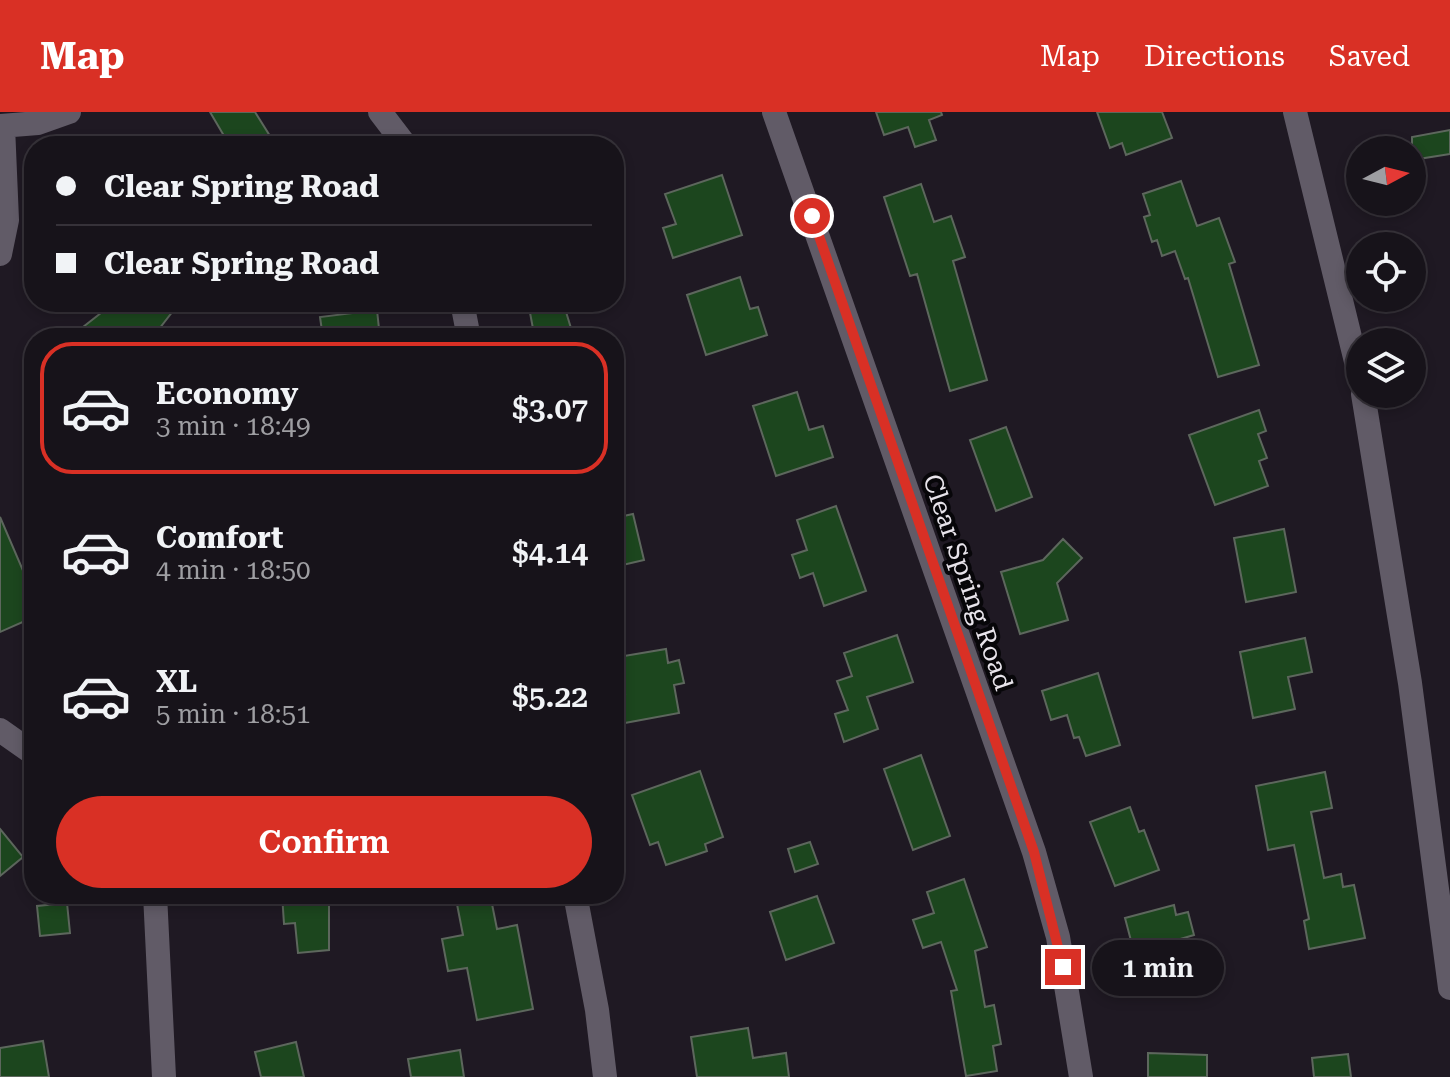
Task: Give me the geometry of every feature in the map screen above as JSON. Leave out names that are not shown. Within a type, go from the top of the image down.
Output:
[{"type":"street","points":[[0,254],[7,220],[2,126],[38,123],[69,112]]},
{"type":"street","points":[[380,112],[398,136]]},
{"type":"street","name":"Clear Spring Road","points":[[774,112],[1034,852],[1058,937],[1081,1077]]},
{"type":"street","points":[[1295,112],[1348,328]]},
{"type":"street","points":[[1365,408],[1410,683],[1450,988]]},
{"type":"street","points":[[0,730],[24,747]]},
{"type":"street","points":[[155,904],[164,1077]]},
{"type":"street","points":[[577,904],[597,1010],[605,1077]]},
{"type":"building","points":[[210,112],[255,112],[270,136],[224,136]]},
{"type":"building","points":[[876,112],[941,112],[942,115],[929,120],[936,140],[915,147],[908,127],[884,135]]},
{"type":"building","points":[[1097,112],[1162,112],[1172,138],[1126,155],[1122,143],[1110,148]]},
{"type":"building","points":[[1450,130],[1450,154],[1426,158],[1426,136],[1417,136]]},
{"type":"building","points":[[722,175],[742,235],[673,258],[663,228],[676,224],[665,194]]},
{"type":"building","points":[[1181,181],[1197,226],[1219,218],[1235,262],[1229,264],[1259,365],[1218,377],[1188,278],[1185,279],[1175,251],[1162,256],[1157,240],[1152,242],[1144,217],[1150,215],[1143,194]]},
{"type":"building","points":[[921,184],[934,222],[951,216],[965,257],[953,261],[987,380],[950,391],[917,274],[910,276],[884,197]]},
{"type":"building","points":[[740,277],[750,309],[758,307],[767,335],[706,355],[687,295]]},
{"type":"building","points":[[102,312],[172,312],[160,328],[82,328]]},
{"type":"building","points":[[377,312],[379,328],[322,328],[320,317]]},
{"type":"building","points":[[530,312],[566,312],[571,328],[533,328]]},
{"type":"building","points":[[797,392],[809,430],[823,426],[833,457],[776,476],[753,406]]},
{"type":"building","points":[[1259,410],[1266,431],[1258,434],[1267,458],[1259,461],[1268,486],[1215,505],[1189,435]]},
{"type":"building","points":[[1006,427],[1032,497],[996,511],[970,440]]},
{"type":"building","points":[[836,506],[866,591],[824,606],[813,573],[800,578],[792,555],[807,550],[797,520]]},
{"type":"building","points":[[633,514],[644,560],[624,565],[624,516]]},
{"type":"building","points":[[0,517],[24,573],[24,621],[0,632]]},
{"type":"building","points":[[1284,529],[1296,592],[1246,602],[1234,538]]},
{"type":"building","points":[[1063,539],[1082,558],[1057,583],[1068,620],[1020,634],[1001,572],[1043,560]]},
{"type":"building","points":[[897,635],[913,682],[867,697],[878,729],[844,742],[835,714],[848,710],[837,681],[852,676],[844,653]]},
{"type":"building","points":[[1305,638],[1312,672],[1288,677],[1295,709],[1253,718],[1240,652]]},
{"type":"building","points":[[666,649],[668,663],[679,660],[684,683],[674,685],[679,713],[624,723],[624,656]]},
{"type":"building","points":[[1098,673],[1120,745],[1086,756],[1079,737],[1074,738],[1067,715],[1051,720],[1042,691]]},
{"type":"building","points":[[921,755],[950,836],[913,850],[884,769]]},
{"type":"building","points":[[700,771],[723,837],[705,844],[707,851],[666,865],[658,842],[650,845],[632,795]]},
{"type":"building","points":[[1325,772],[1332,808],[1311,812],[1324,878],[1341,874],[1343,887],[1354,885],[1365,938],[1309,949],[1304,921],[1309,919],[1294,845],[1268,850],[1256,786]]},
{"type":"building","points":[[1130,807],[1139,832],[1144,830],[1159,870],[1115,886],[1090,822]]},
{"type":"building","points":[[0,829],[23,857],[0,876]]},
{"type":"building","points":[[810,842],[818,864],[795,872],[788,849]]},
{"type":"building","points":[[964,879],[987,947],[975,951],[985,1007],[994,1005],[1001,1044],[993,1046],[997,1071],[966,1076],[951,991],[957,990],[941,942],[923,948],[913,920],[934,913],[927,892]]},
{"type":"building","points":[[817,896],[834,943],[786,960],[770,912]]},
{"type":"building","points":[[67,904],[70,933],[40,936],[37,906]]},
{"type":"building","points":[[283,904],[329,904],[329,950],[298,953],[295,923],[284,924]]},
{"type":"building","points":[[457,904],[492,904],[497,929],[517,925],[533,1009],[477,1020],[467,968],[448,971],[442,939],[463,935]]},
{"type":"building","points":[[1174,905],[1176,915],[1188,912],[1194,935],[1177,940],[1189,986],[1160,994],[1152,967],[1139,971],[1125,918]]},
{"type":"building","points":[[748,1028],[753,1058],[786,1053],[789,1077],[697,1077],[691,1037]]},
{"type":"building","points":[[43,1041],[49,1077],[0,1077],[0,1048]]},
{"type":"building","points":[[296,1042],[304,1077],[261,1077],[255,1052]]},
{"type":"building","points":[[460,1050],[464,1077],[411,1077],[408,1059]]},
{"type":"building","points":[[1148,1053],[1207,1055],[1207,1077],[1148,1077]]},
{"type":"building","points":[[1348,1054],[1351,1077],[1314,1077],[1312,1058]]},
{"type":"route","points":[[812,216],[1034,852],[1058,937],[1063,967]]}]
